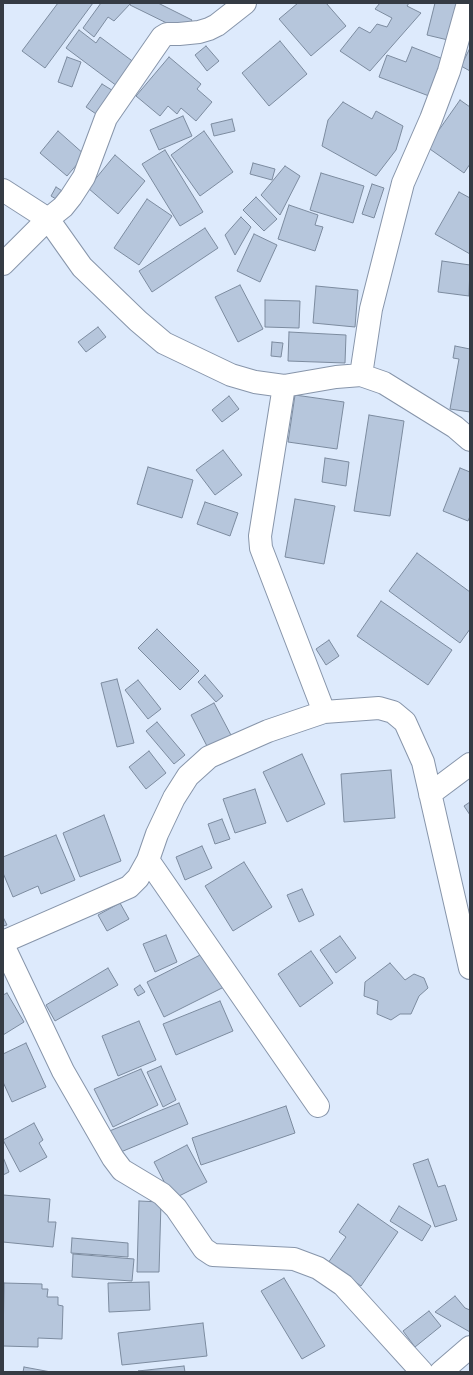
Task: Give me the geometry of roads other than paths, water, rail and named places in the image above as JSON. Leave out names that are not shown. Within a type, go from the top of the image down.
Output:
[{"type":"street","points":[[3,264],[48,218],[67,202],[84,177],[106,118],[162,37],[167,34],[199,32],[209,29],[217,25],[245,3]]},
{"type":"street","points":[[361,375],[371,309],[403,183],[431,119],[449,71],[468,3]]},
{"type":"street","points":[[3,190],[48,218],[82,267],[138,321],[164,343],[231,375],[254,382],[284,386],[336,377],[361,375],[384,383],[455,427],[470,440]]},
{"type":"street","points":[[284,386],[260,536],[261,548],[324,712]]},
{"type":"street","points":[[3,942],[129,887],[138,878],[148,860],[157,834],[174,798],[188,776],[209,757],[268,731],[324,712],[379,708],[394,712],[405,722],[423,762],[470,968]]},
{"type":"street","points":[[430,794],[470,764]]},
{"type":"street","points":[[148,860],[318,1106]]},
{"type":"street","points":[[3,945],[63,1070],[113,1158],[122,1170],[162,1194],[176,1208],[204,1249],[213,1255],[294,1259],[318,1268],[343,1285],[422,1372]]},
{"type":"street","points":[[441,1372],[470,1347]]}]
